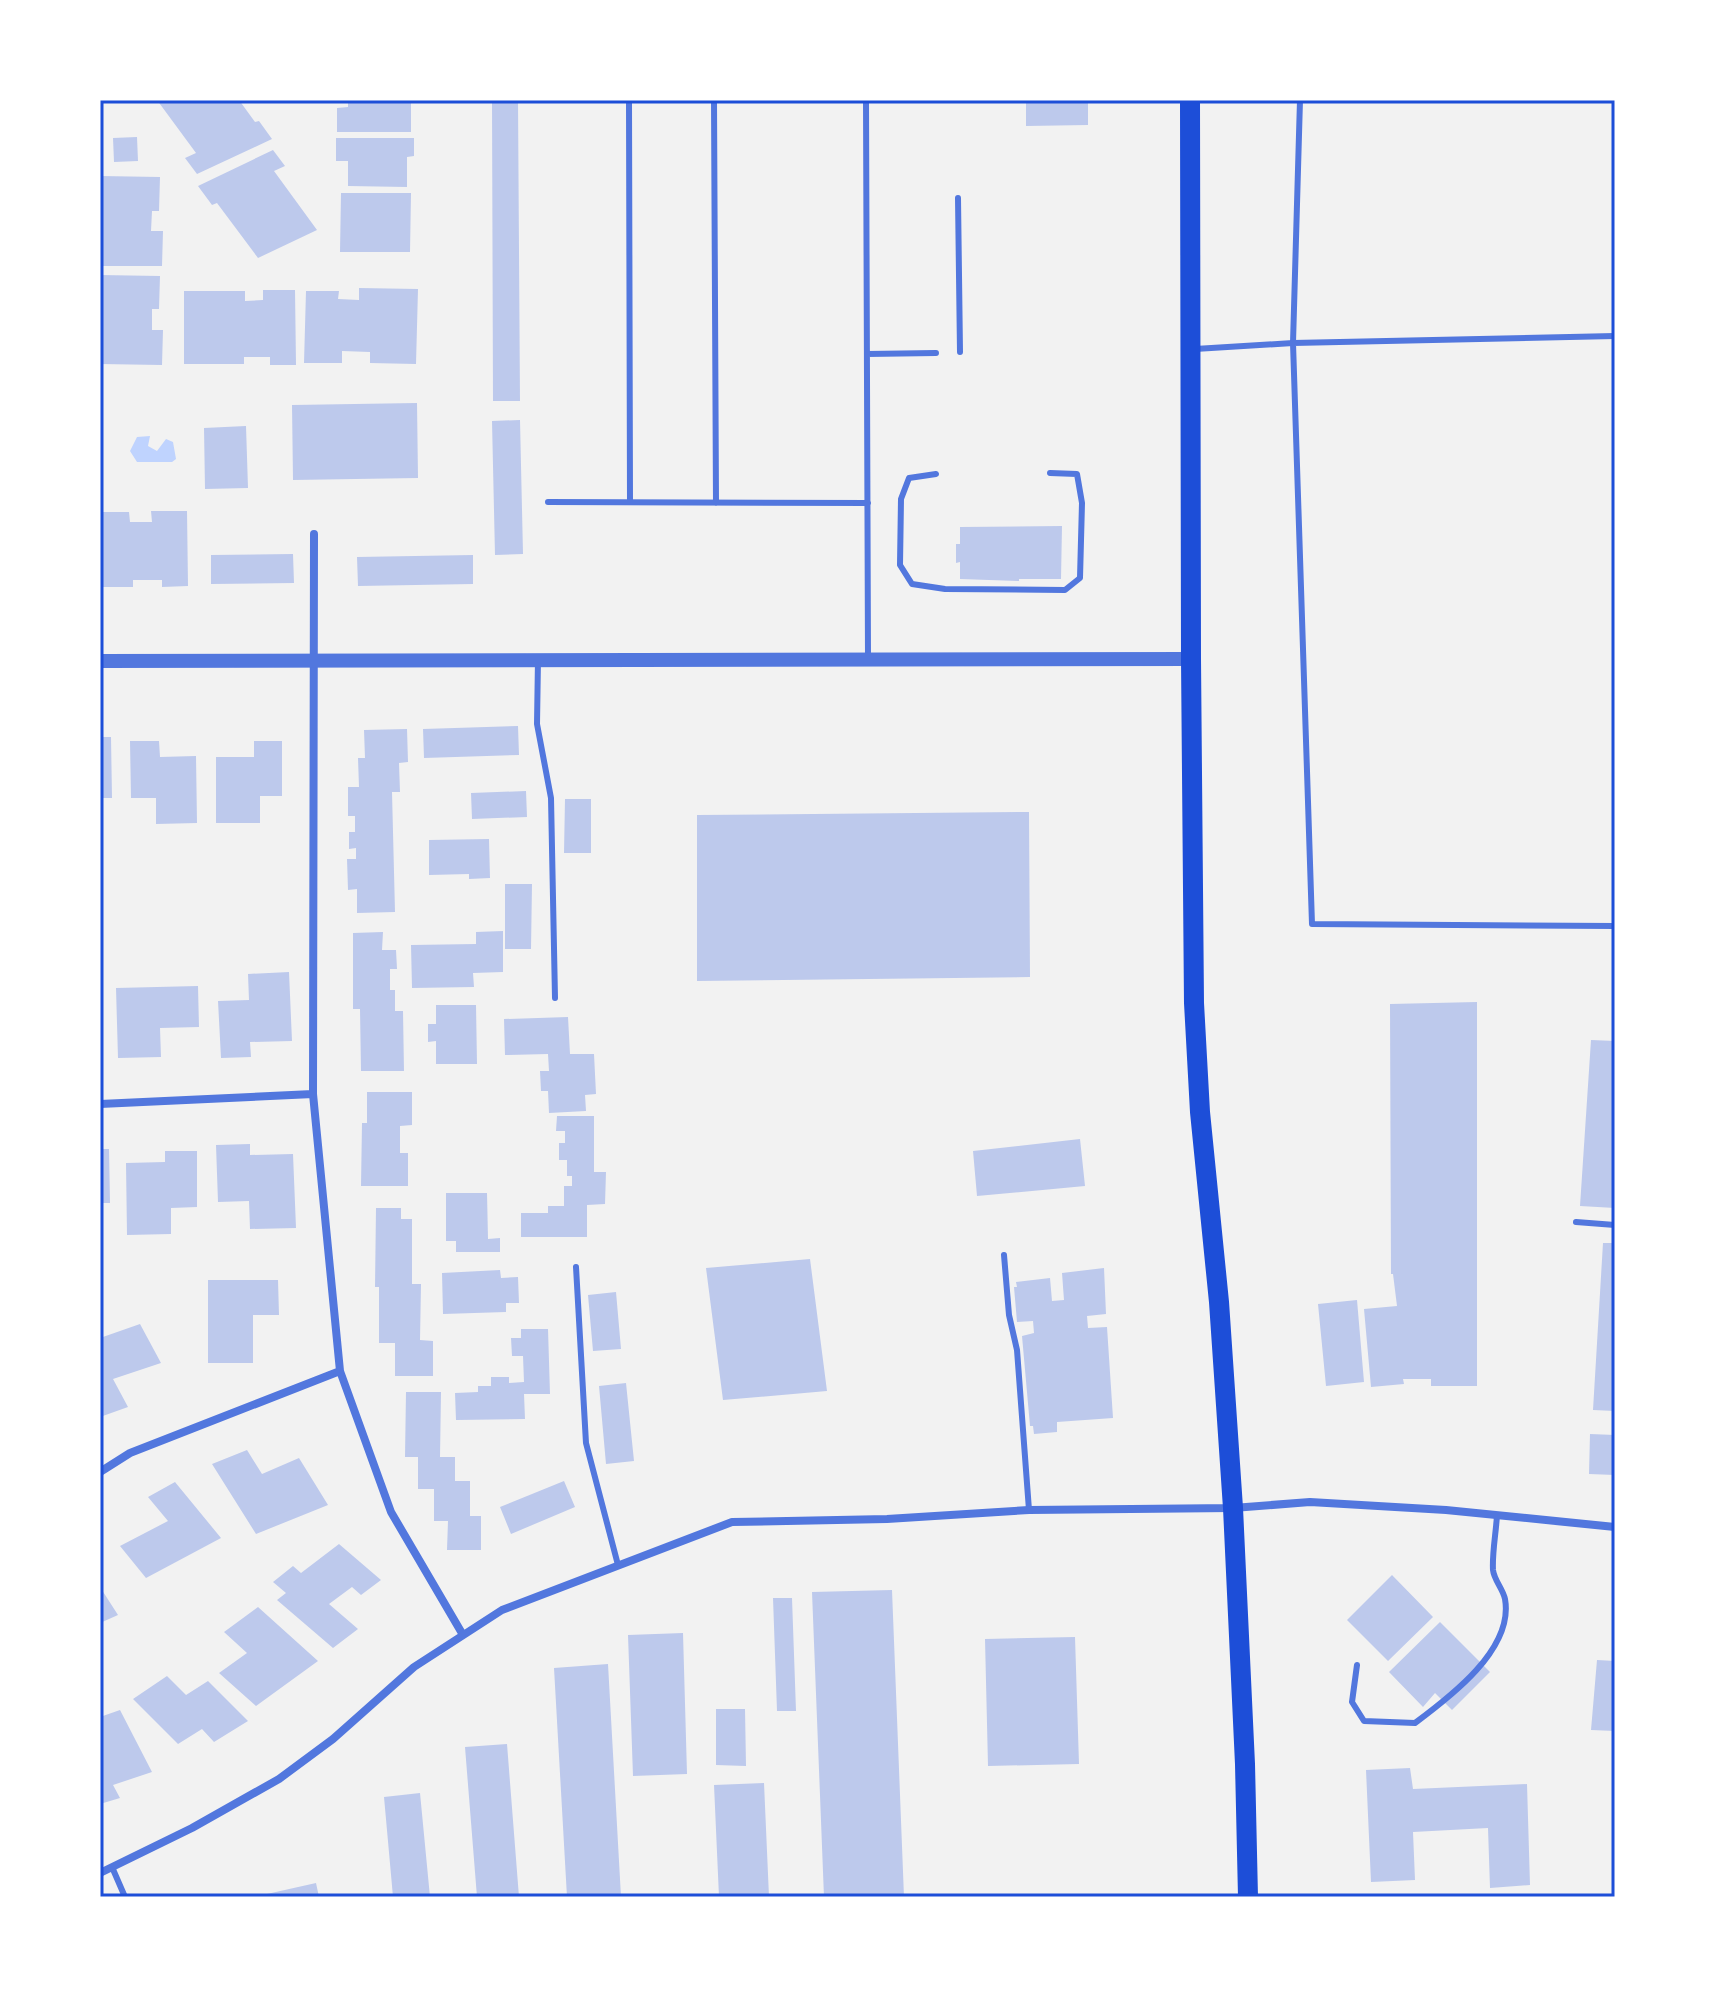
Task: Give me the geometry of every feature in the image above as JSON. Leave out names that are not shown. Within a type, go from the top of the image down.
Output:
[{"type":"main road","points":[[1190,100],[1194,1003],[1200,1112],[1219,1302],[1233,1508],[1245,1748],[1248,1897]]},
{"type":"street","points":[[314,534],[313,1094],[340,1371],[391,1512],[463,1635]]},
{"type":"street","points":[[100,661],[1191,659]]},
{"type":"street","points":[[100,1104],[313,1094]]},
{"type":"street","points":[[100,1472],[130,1453],[340,1371]]},
{"type":"street","points":[[100,1873],[192,1828],[279,1779],[333,1739],[414,1667],[502,1610],[732,1522],[887,1519],[1029,1510],[1233,1508],[1310,1502],[1615,1527]]},
{"type":"lane","points":[[629,100],[630,502]]},
{"type":"lane","points":[[714,100],[716,503]]},
{"type":"lane","points":[[866,100],[868,658]]},
{"type":"lane","points":[[1300,100],[1293,343],[1312,924],[1615,926]]},
{"type":"lane","points":[[958,198],[960,352]]},
{"type":"lane","points":[[1192,349],[1293,343],[1615,336]]},
{"type":"lane","points":[[867,354],[936,353]]},
{"type":"lane","points":[[936,474],[909,478],[901,499],[900,565],[912,584],[945,589],[1065,590],[1080,578],[1082,503],[1077,474],[1050,473]]},
{"type":"lane","points":[[548,502],[868,503]]},
{"type":"lane","points":[[538,659],[537,724],[551,798],[555,998]]},
{"type":"lane","points":[[1576,1222],[1615,1225]]},
{"type":"lane","points":[[1004,1255],[1009,1315],[1017,1350],[1029,1510]]},
{"type":"lane","points":[[576,1267],[586,1443],[618,1565]]},
{"type":"lane","points":[[1357,1665],[1352,1702],[1364,1721],[1415,1723],[1444,1702],[1481,1664],[1497,1641],[1503,1625],[1505,1599],[1493,1573],[1497,1515]]},
{"type":"lane","points":[[112,1867],[125,1897]]},
{"type":"water","points":[[150,436],[148,446],[157,451],[166,439],[173,442],[176,459],[172,462],[137,462],[130,451],[137,437]]},
{"type":"building","points":[[157,100],[239,100],[272,139],[197,174],[185,158],[196,153]]},
{"type":"building","points":[[348,100],[411,100],[411,132],[337,132],[337,108],[348,107]]},
{"type":"building","points":[[492,100],[518,100],[520,401],[493,401]]},
{"type":"building","points":[[1026,100],[1088,100],[1088,125],[1026,126]]},
{"type":"building","points":[[137,137],[138,161],[114,162],[113,138]]},
{"type":"building","points":[[336,138],[414,138],[414,156],[407,157],[407,187],[348,186],[348,161],[336,161]]},
{"type":"building","points":[[273,150],[285,166],[274,171],[317,230],[258,258],[217,203],[212,205],[198,186]]},
{"type":"building","points":[[100,176],[160,177],[159,211],[152,211],[151,231],[163,231],[162,266],[100,266]]},
{"type":"building","points":[[341,193],[411,193],[410,252],[340,252]]},
{"type":"building","points":[[100,275],[160,276],[159,309],[152,309],[152,330],[163,330],[162,365],[100,364]]},
{"type":"building","points":[[359,288],[418,289],[416,364],[370,363],[370,352],[342,351],[342,363],[304,363],[306,291],[339,291],[338,299],[359,300]]},
{"type":"building","points":[[263,290],[295,290],[296,365],[270,365],[270,357],[244,357],[244,364],[184,364],[184,291],[245,291],[245,301],[263,300]]},
{"type":"building","points":[[417,403],[418,478],[293,480],[292,405]]},
{"type":"building","points":[[520,420],[523,554],[495,555],[492,421]]},
{"type":"building","points":[[246,426],[248,488],[205,489],[204,428]]},
{"type":"building","points":[[151,511],[187,511],[188,586],[162,587],[162,580],[133,580],[133,587],[101,587],[101,512],[129,512],[130,522],[152,522]]},
{"type":"building","points":[[1062,526],[1061,579],[960,579],[956,544],[960,544],[960,527]]},
{"type":"building","points":[[293,554],[294,583],[211,584],[211,555]]},
{"type":"building","points":[[473,555],[473,584],[358,586],[357,557]]},
{"type":"building","points":[[518,726],[519,755],[424,758],[423,729]]},
{"type":"building","points":[[407,729],[408,762],[399,763],[400,792],[392,792],[395,912],[357,913],[357,889],[348,890],[347,859],[356,859],[356,848],[349,849],[349,832],[355,832],[355,816],[348,816],[348,787],[359,787],[358,758],[365,758],[364,730]]},
{"type":"building","points":[[100,737],[111,737],[112,798],[100,798]]},
{"type":"building","points":[[130,741],[159,741],[160,757],[196,756],[197,823],[156,824],[156,798],[131,798]]},
{"type":"building","points":[[254,741],[282,741],[282,796],[260,796],[260,823],[216,823],[216,757],[254,757]]},
{"type":"building","points":[[526,791],[527,817],[472,819],[471,793]]},
{"type":"building","points":[[565,799],[591,799],[591,853],[564,853]]},
{"type":"building","points":[[1029,812],[1030,977],[697,981],[697,815]]},
{"type":"building","points":[[489,839],[490,878],[469,879],[469,874],[429,875],[429,840]]},
{"type":"building","points":[[505,884],[532,884],[531,949],[505,949]]},
{"type":"building","points":[[503,931],[503,972],[473,973],[474,987],[412,988],[411,945],[476,944],[476,932]]},
{"type":"building","points":[[383,932],[382,950],[396,950],[397,969],[390,969],[390,990],[395,990],[395,1011],[403,1011],[404,1071],[361,1071],[360,1009],[353,1009],[353,933]]},
{"type":"building","points":[[289,972],[292,1041],[250,1042],[251,1057],[221,1058],[218,1001],[249,1000],[248,974]]},
{"type":"building","points":[[198,986],[199,1027],[160,1028],[161,1057],[118,1058],[116,988]]},
{"type":"building","points":[[1477,1002],[1477,1386],[1431,1386],[1431,1379],[1403,1379],[1404,1384],[1371,1387],[1364,1309],[1397,1306],[1391,1274],[1390,1004]]},
{"type":"building","points":[[436,1005],[476,1005],[477,1064],[436,1064],[436,1041],[428,1042],[428,1024],[436,1024]]},
{"type":"building","points":[[568,1017],[570,1054],[594,1054],[596,1094],[585,1095],[586,1111],[549,1113],[548,1091],[541,1091],[540,1071],[549,1071],[548,1054],[505,1055],[504,1019]]},
{"type":"building","points":[[100,1018],[103,1018],[103,1060],[100,1061]]},
{"type":"building","points":[[1591,1040],[1615,1041],[1615,1208],[1580,1206]]},
{"type":"building","points":[[367,1092],[412,1092],[412,1125],[400,1126],[400,1153],[408,1153],[408,1186],[361,1186],[362,1123],[367,1123]]},
{"type":"building","points":[[557,1116],[594,1116],[594,1172],[606,1172],[605,1204],[587,1205],[587,1237],[521,1237],[521,1213],[548,1213],[548,1206],[564,1206],[564,1186],[572,1186],[572,1176],[567,1176],[567,1160],[559,1160],[559,1143],[565,1143],[565,1131],[556,1131]]},
{"type":"building","points":[[1080,1139],[1085,1186],[977,1196],[973,1151]]},
{"type":"building","points":[[250,1144],[250,1155],[293,1154],[296,1228],[250,1229],[249,1201],[218,1202],[216,1145]]},
{"type":"building","points":[[100,1149],[109,1149],[110,1203],[100,1203]]},
{"type":"building","points":[[165,1151],[197,1151],[197,1207],[171,1208],[171,1234],[127,1235],[126,1163],[165,1162]]},
{"type":"building","points":[[446,1193],[487,1193],[488,1239],[500,1238],[500,1252],[456,1252],[456,1241],[446,1241]]},
{"type":"building","points":[[376,1208],[401,1208],[401,1219],[412,1219],[412,1284],[421,1284],[420,1340],[433,1341],[433,1376],[395,1376],[395,1343],[379,1343],[379,1287],[375,1287]]},
{"type":"building","points":[[1603,1243],[1615,1243],[1615,1411],[1593,1410]]},
{"type":"building","points":[[810,1259],[827,1391],[723,1400],[706,1268]]},
{"type":"building","points":[[1104,1268],[1106,1314],[1087,1316],[1088,1328],[1107,1327],[1113,1418],[1057,1422],[1057,1432],[1034,1434],[1033,1426],[1030,1426],[1022,1336],[1034,1333],[1033,1321],[1017,1322],[1016,1282],[1050,1278],[1052,1301],[1064,1300],[1062,1273]]},
{"type":"building","points":[[500,1270],[501,1278],[518,1277],[519,1303],[506,1303],[506,1312],[443,1314],[442,1273]]},
{"type":"building","points":[[208,1280],[278,1280],[279,1315],[253,1315],[253,1363],[208,1363]]},
{"type":"building","points":[[616,1292],[621,1349],[593,1351],[588,1295]]},
{"type":"building","points":[[1357,1300],[1364,1382],[1326,1386],[1318,1304]]},
{"type":"building","points":[[140,1324],[161,1363],[113,1379],[128,1407],[100,1417],[100,1338]]},
{"type":"building","points":[[521,1329],[548,1329],[550,1394],[524,1394],[525,1419],[456,1420],[455,1393],[478,1392],[478,1386],[491,1386],[491,1377],[509,1377],[509,1383],[524,1382],[523,1356],[512,1356],[511,1338],[521,1338]]},
{"type":"building","points":[[626,1383],[634,1461],[606,1464],[599,1386]]},
{"type":"building","points":[[406,1392],[441,1392],[440,1457],[455,1457],[455,1481],[470,1481],[470,1516],[481,1516],[481,1550],[447,1550],[448,1521],[434,1521],[434,1489],[418,1489],[418,1457],[405,1457]]},
{"type":"building","points":[[1590,1434],[1615,1435],[1615,1475],[1589,1474]]},
{"type":"building","points":[[247,1450],[262,1474],[299,1458],[328,1505],[256,1534],[212,1464]]},
{"type":"building","points":[[564,1481],[575,1507],[511,1534],[500,1507]]},
{"type":"building","points":[[175,1482],[221,1538],[146,1578],[120,1546],[168,1521],[148,1497]]},
{"type":"building","points":[[339,1544],[381,1580],[361,1595],[352,1587],[329,1604],[358,1629],[333,1648],[277,1600],[286,1593],[273,1582],[293,1566],[301,1573]]},
{"type":"building","points":[[1392,1575],[1433,1617],[1388,1661],[1347,1620]]},
{"type":"building","points":[[100,1587],[118,1615],[100,1623]]},
{"type":"building","points":[[892,1590],[904,1897],[824,1897],[812,1592]]},
{"type":"building","points":[[773,1598],[792,1598],[796,1711],[777,1711]]},
{"type":"building","points":[[258,1607],[318,1661],[256,1706],[219,1673],[247,1653],[224,1632]]},
{"type":"building","points":[[1440,1622],[1490,1672],[1452,1710],[1435,1693],[1423,1707],[1389,1672]]},
{"type":"building","points":[[683,1633],[687,1774],[633,1776],[628,1635]]},
{"type":"building","points":[[1075,1637],[1079,1764],[988,1766],[985,1639]]},
{"type":"building","points":[[1597,1660],[1615,1661],[1615,1731],[1591,1730]]},
{"type":"building","points":[[608,1664],[621,1897],[567,1897],[554,1668]]},
{"type":"building","points":[[167,1676],[186,1695],[208,1681],[248,1721],[214,1742],[202,1729],[178,1744],[133,1699]]},
{"type":"building","points":[[716,1709],[745,1709],[746,1766],[716,1765]]},
{"type":"building","points":[[120,1710],[152,1772],[113,1785],[120,1798],[100,1804],[100,1717]]},
{"type":"building","points":[[507,1744],[519,1897],[477,1897],[465,1747]]},
{"type":"building","points":[[1410,1768],[1413,1789],[1527,1784],[1530,1885],[1490,1888],[1488,1828],[1413,1832],[1415,1880],[1371,1882],[1366,1770]]},
{"type":"building","points":[[764,1783],[769,1897],[719,1897],[714,1785]]},
{"type":"building","points":[[420,1793],[430,1897],[393,1897],[384,1797]]},
{"type":"building","points":[[316,1883],[319,1897],[258,1897],[258,1896]]}]
